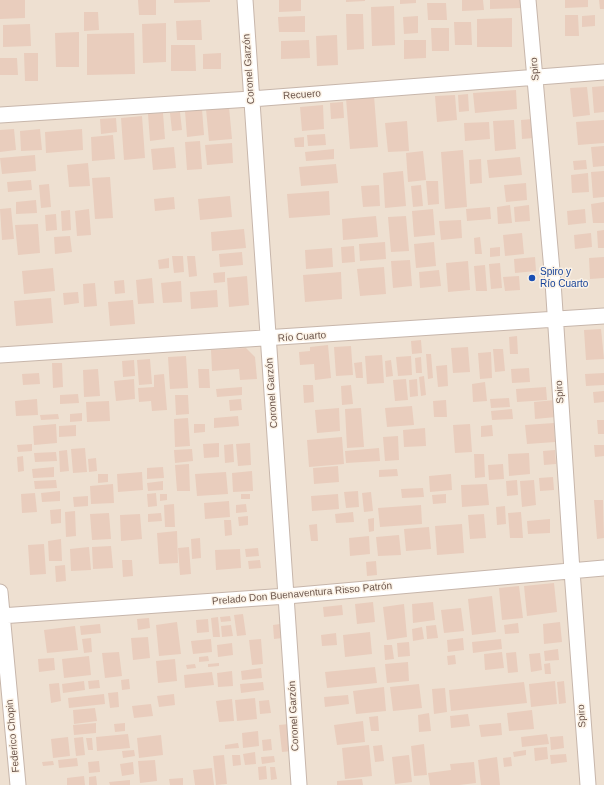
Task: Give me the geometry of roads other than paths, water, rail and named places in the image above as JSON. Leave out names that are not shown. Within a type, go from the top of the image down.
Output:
[{"type":"street","name":"Coronel Garzón","points":[[245,0],[267,339],[287,596],[299,785]]},
{"type":"street","name":"Spiro","points":[[528,0],[555,319],[588,785]]},
{"type":"street","name":"Recuero","points":[[0,115],[251,99],[604,72]]},
{"type":"street","name":"Río Cuarto","points":[[0,355],[267,339],[604,316]]},
{"type":"street","name":"Prelado Don Buenaventura Risso Patrón","points":[[1,616],[287,596],[604,568]]},
{"type":"street","name":"Federico Chopin","points":[[0,592],[1,616],[18,785]]},
{"type":"place","name":"Spiro y Río Cuarto","points":[[532,278]]}]
